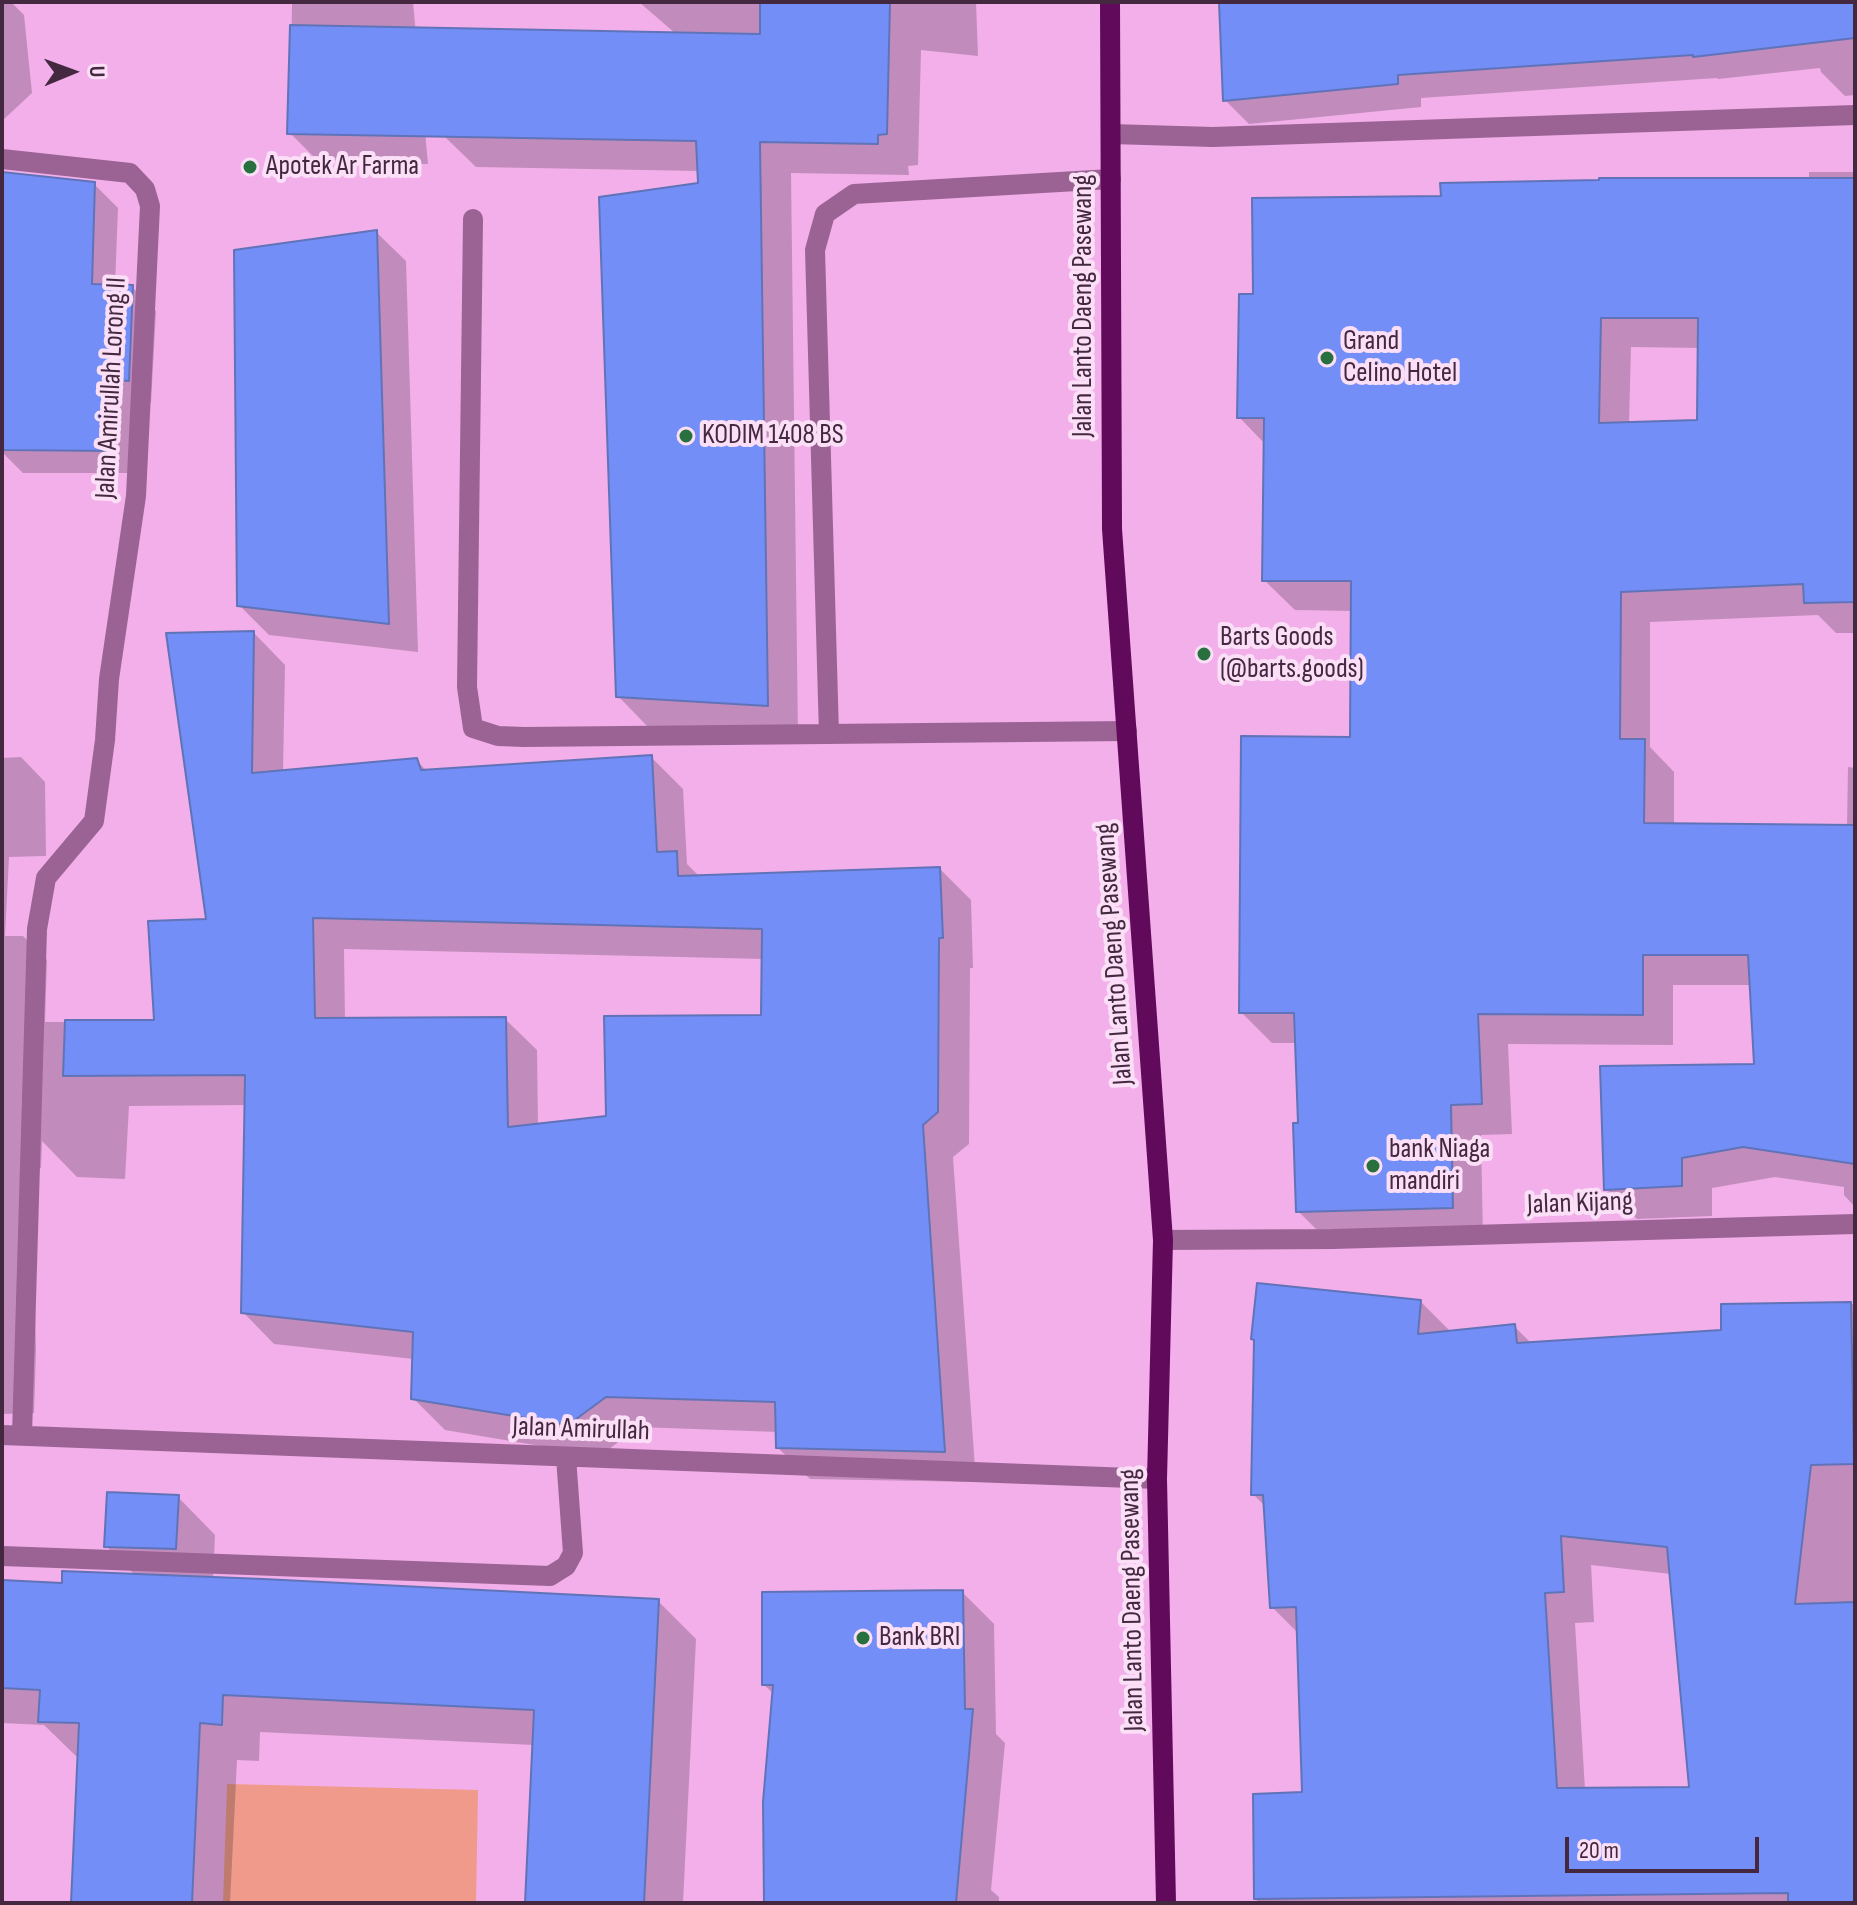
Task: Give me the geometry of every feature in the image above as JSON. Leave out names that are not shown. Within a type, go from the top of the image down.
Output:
[{"type":"main road","name":"Jalan Lanto Daeng Pasewang","points":[[1110,2],[1112,529],[1163,1240],[1157,1479],[1166,1903]]},
{"type":"street","points":[[1111,134],[1213,137],[1855,115]]},
{"type":"street","name":"Jalan Amirullah Lorong II","points":[[2,159],[130,173],[145,189],[150,206],[136,496],[109,679],[105,740],[94,821],[46,878],[37,929],[12,1435]]},
{"type":"street","points":[[829,734],[815,250],[825,214],[854,194],[1111,179]]},
{"type":"street","points":[[473,219],[467,687],[473,728],[511,737],[1127,731]]},
{"type":"street","name":"Jalan Kijang","points":[[1163,1240],[1333,1239],[1855,1224]]},
{"type":"street","name":"Jalan Amirullah","points":[[12,1435],[1157,1479]]},
{"type":"street","points":[[2,1556],[550,1576],[566,1566],[573,1553],[566,1457]]},
{"type":"shaded area","points":[[227,1784],[478,1790],[476,1903],[223,1903]]},
{"type":"building","points":[[760,2],[890,2],[887,134],[878,135],[878,144],[760,142],[768,706],[616,697],[599,197],[698,183],[696,141],[287,134],[290,25],[760,34]]},
{"type":"building","points":[[1219,2],[1855,2],[1855,38],[1693,57],[1398,75],[1398,84],[1223,101]]},
{"type":"building","points":[[2,172],[95,182],[92,284],[133,285],[129,381],[114,380],[116,451],[2,450]]},
{"type":"building","points":[[1855,178],[1855,602],[1804,603],[1803,584],[1621,592],[1620,739],[1645,739],[1644,823],[1855,825],[1855,1164],[1743,1147],[1682,1158],[1682,1186],[1604,1190],[1600,1066],[1754,1064],[1748,955],[1643,955],[1643,1015],[1478,1014],[1482,1104],[1451,1105],[1453,1208],[1296,1212],[1293,1123],[1298,1123],[1294,1013],[1239,1013],[1241,736],[1350,737],[1351,581],[1262,581],[1264,418],[1237,418],[1239,294],[1253,294],[1252,198],[1441,196],[1440,183]],"holes":[[[1601,318],[1698,318],[1697,420],[1599,423]]]},
{"type":"building","points":[[377,230],[389,624],[237,606],[234,250]]},
{"type":"building","points":[[254,631],[252,773],[417,758],[421,770],[652,755],[657,852],[677,851],[678,876],[940,867],[943,938],[939,938],[938,1112],[923,1125],[945,1452],[776,1448],[775,1402],[606,1397],[568,1425],[411,1399],[413,1332],[241,1313],[245,1075],[63,1076],[65,1020],[154,1020],[148,921],[206,919],[166,633]],"holes":[[[313,918],[762,929],[761,1015],[604,1016],[606,1116],[508,1127],[506,1017],[315,1018]]]},
{"type":"building","points":[[1257,1283],[1421,1300],[1418,1334],[1515,1324],[1517,1343],[1721,1330],[1721,1304],[1851,1302],[1854,1464],[1811,1465],[1795,1604],[1855,1602],[1855,1903],[1788,1903],[1788,1893],[1254,1899],[1253,1794],[1302,1792],[1296,1607],[1270,1608],[1263,1495],[1251,1495],[1254,1340],[1251,1339]],"holes":[[[1561,1536],[1667,1547],[1689,1787],[1557,1788],[1545,1593],[1564,1592]]]},
{"type":"building","points":[[107,1492],[179,1495],[176,1549],[104,1547]]},
{"type":"building","points":[[62,1571],[659,1599],[644,1903],[525,1903],[534,1710],[223,1695],[222,1725],[200,1723],[192,1903],[71,1903],[79,1723],[38,1722],[40,1690],[2,1688],[2,1580],[62,1583]]},
{"type":"building","points":[[963,1590],[965,1709],[973,1709],[956,1903],[764,1903],[763,1802],[773,1685],[762,1685],[762,1592]]},
{"type":"place","name":"Apotek Ar Farma","points":[[250,167]]},
{"type":"place","name":"Grand Celino Hotel","points":[[1327,358]]},
{"type":"place","name":"KODIM 1408 BS","points":[[686,436]]},
{"type":"place","name":"Barts Goods (@barts.goods)","points":[[1204,654]]},
{"type":"place","name":"bank Niaga mandiri","points":[[1373,1166]]},
{"type":"place","name":"Bank BRI","points":[[863,1638]]}]
